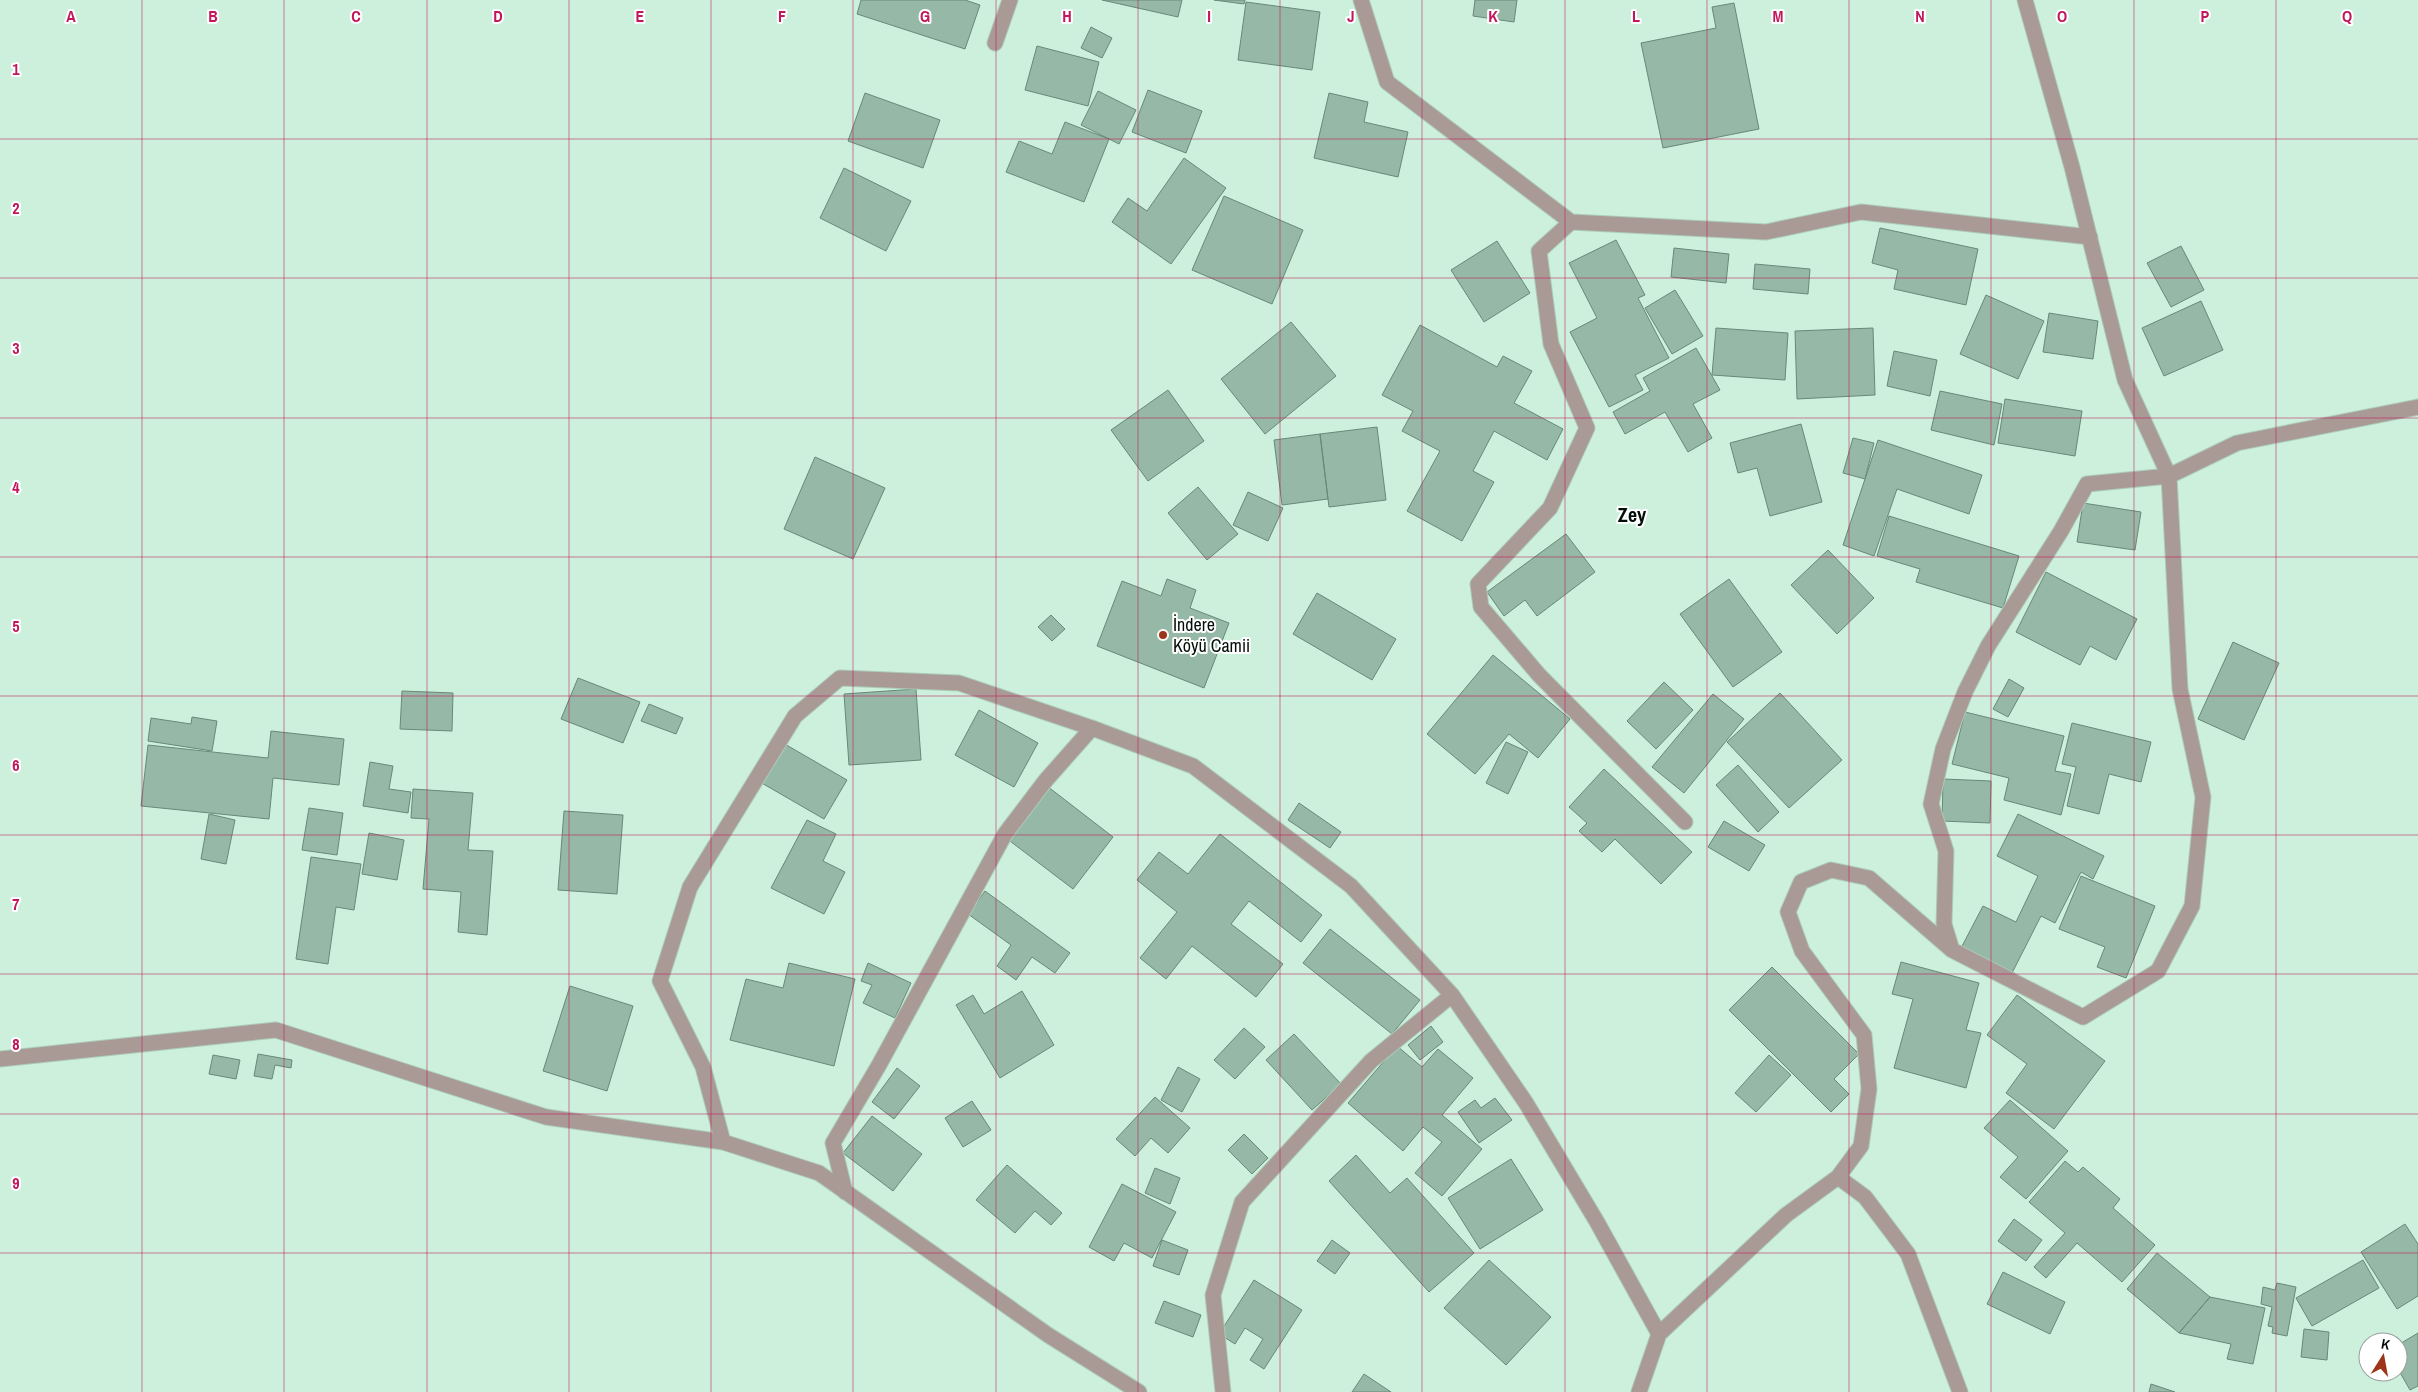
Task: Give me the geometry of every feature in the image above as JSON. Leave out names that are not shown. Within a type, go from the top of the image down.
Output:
[{"type":"street","points":[[995,43],[1010,0]]},
{"type":"street","points":[[1361,0],[1387,82],[1571,222],[1766,232],[1861,212],[2090,237]]},
{"type":"street","points":[[1639,1392],[1659,1334],[1786,1215],[1838,1177],[1861,1146],[1869,1089],[1864,1035],[1802,951],[1788,912],[1801,882],[1831,870],[1869,878],[1952,950],[2083,1016],[2158,971],[2192,906],[2203,797],[2180,688],[2169,476],[2125,380],[2072,166],[2025,0]]},
{"type":"street","points":[[1571,222],[1539,251],[1551,344],[1587,428],[1550,508],[1478,584],[1481,607],[1539,676],[1685,822]]},
{"type":"street","points":[[1952,950],[1944,924],[1946,851],[1931,804],[1943,749],[1965,692],[1988,646],[2028,586],[2088,484],[2169,476],[2237,443],[2418,407]]},
{"type":"street","points":[[723,1142],[703,1067],[660,981],[690,887],[795,716],[840,678],[959,683],[1092,728],[1193,766],[1351,886],[1452,995],[1526,1104],[1659,1334]]},
{"type":"street","points":[[845,1192],[833,1143],[879,1065],[1005,834],[1046,780],[1092,728]]},
{"type":"street","points":[[1224,1392],[1213,1295],[1242,1202],[1371,1061],[1452,995]]},
{"type":"street","points":[[0,1059],[276,1030],[546,1117],[723,1142],[818,1173],[1048,1335],[1139,1392]]},
{"type":"street","points":[[1838,1177],[1865,1197],[1908,1254],[1960,1392]]},
{"type":"building","points":[[861,0],[965,0],[980,5],[965,49],[857,14]]},
{"type":"building","points":[[1102,0],[1182,0],[1178,17]]},
{"type":"building","points":[[1214,0],[1245,0],[1244,4]]},
{"type":"building","points":[[1475,0],[1517,0],[1514,22],[1473,16]]},
{"type":"building","points":[[1246,2],[1320,12],[1312,70],[1238,60]]},
{"type":"building","points":[[1734,3],[1759,129],[1663,148],[1641,43],[1716,28],[1712,7]]},
{"type":"building","points":[[1091,27],[1112,38],[1102,58],[1081,48]]},
{"type":"building","points":[[1037,46],[1099,62],[1088,106],[1025,90]]},
{"type":"building","points":[[1148,90],[1202,111],[1186,153],[1132,132]]},
{"type":"building","points":[[1098,91],[1136,110],[1119,144],[1081,125]]},
{"type":"building","points":[[865,93],[940,120],[923,168],[848,141]]},
{"type":"building","points":[[1329,93],[1368,102],[1364,122],[1408,132],[1398,177],[1314,158]]},
{"type":"building","points":[[1065,122],[1109,139],[1084,202],[1006,172],[1019,141],[1052,154]]},
{"type":"building","points":[[1184,158],[1226,188],[1171,264],[1112,222],[1128,198],[1147,211]]},
{"type":"building","points":[[844,168],[911,201],[886,251],[820,218]]},
{"type":"building","points":[[1224,196],[1303,230],[1272,304],[1192,270]]},
{"type":"building","points":[[1880,228],[1978,249],[1966,305],[1894,289],[1898,270],[1872,263]]},
{"type":"building","points":[[1616,240],[1645,295],[1638,298],[1669,358],[1635,375],[1643,390],[1609,407],[1570,332],[1597,318],[1569,263]]},
{"type":"building","points":[[1497,241],[1530,293],[1484,322],[1451,270]]},
{"type":"building","points":[[2181,246],[2204,290],[2171,307],[2147,263]]},
{"type":"building","points":[[1674,248],[1729,254],[1726,283],[1671,277]]},
{"type":"building","points":[[1755,264],[1810,269],[1808,294],[1753,289]]},
{"type":"building","points":[[1675,290],[1703,336],[1672,354],[1645,308]]},
{"type":"building","points":[[1986,295],[2044,321],[2018,379],[1960,354]]},
{"type":"building","points":[[2201,301],[2223,350],[2164,376],[2142,328]]},
{"type":"building","points":[[2049,313],[2098,321],[2093,359],[2043,352]]},
{"type":"building","points":[[1291,322],[1336,376],[1265,434],[1221,379]]},
{"type":"building","points":[[1420,325],[1497,367],[1503,356],[1532,371],[1514,403],[1563,429],[1547,460],[1494,431],[1473,471],[1494,482],[1462,541],[1407,511],[1440,451],[1402,431],[1413,411],[1382,395]]},
{"type":"building","points":[[1716,328],[1788,333],[1785,380],[1712,375]]},
{"type":"building","points":[[1873,328],[1875,395],[1797,399],[1795,331]]},
{"type":"building","points":[[1696,348],[1720,390],[1693,404],[1712,438],[1688,452],[1665,412],[1625,434],[1613,412],[1650,391],[1643,378]]},
{"type":"building","points":[[1894,351],[1937,360],[1930,396],[1887,386]]},
{"type":"building","points":[[1168,390],[1204,441],[1148,481],[1111,430]]},
{"type":"building","points":[[1940,391],[2002,404],[1994,445],[1931,430]]},
{"type":"building","points":[[2005,399],[2082,411],[2075,456],[1998,443]]},
{"type":"building","points":[[1801,424],[1822,502],[1770,516],[1757,468],[1738,473],[1730,443]]},
{"type":"building","points":[[1377,427],[1386,500],[1329,507],[1320,434]]},
{"type":"building","points":[[1320,434],[1328,499],[1282,505],[1274,440]]},
{"type":"building","points":[[1853,438],[1874,443],[1865,479],[1843,473]]},
{"type":"building","points":[[1878,440],[1982,475],[1969,514],[1897,489],[1874,556],[1843,545]]},
{"type":"building","points":[[815,457],[885,488],[853,559],[784,529]]},
{"type":"building","points":[[1198,487],[1238,534],[1207,560],[1168,513]]},
{"type":"building","points":[[1248,492],[1283,508],[1268,541],[1233,525]]},
{"type":"building","points":[[2083,503],[2141,512],[2135,550],[2077,542]]},
{"type":"building","points":[[1889,516],[2019,556],[2003,608],[1916,582],[1920,569],[1877,556]]},
{"type":"building","points":[[1566,534],[1595,572],[1537,616],[1525,600],[1504,616],[1487,592]]},
{"type":"building","points":[[1828,550],[1874,598],[1837,634],[1791,585]]},
{"type":"building","points":[[2046,572],[2137,619],[2116,660],[2090,646],[2080,665],[2016,632]]},
{"type":"building","name":"İndere Köyü Camii","points":[[1167,579],[1196,590],[1190,608],[1229,623],[1204,688],[1097,646],[1122,581],[1161,596]]},
{"type":"building","points":[[1729,579],[1782,652],[1733,687],[1680,614]]},
{"type":"building","points":[[1317,593],[1396,639],[1372,680],[1293,634]]},
{"type":"building","points":[[1051,615],[1065,629],[1052,641],[1038,627]]},
{"type":"building","points":[[2233,642],[2279,663],[2244,740],[2198,719]]},
{"type":"building","points":[[1493,655],[1570,719],[1538,758],[1509,734],[1475,774],[1427,734]]},
{"type":"building","points":[[578,678],[640,702],[623,743],[561,719]]},
{"type":"building","points":[[2009,679],[2024,688],[2008,717],[1993,709]]},
{"type":"building","points":[[1664,682],[1693,710],[1656,749],[1627,721]]},
{"type":"building","points":[[916,689],[921,760],[849,765],[844,694]]},
{"type":"building","points":[[402,691],[453,693],[452,731],[400,729]]},
{"type":"building","points":[[1780,693],[1842,760],[1789,808],[1727,742]]},
{"type":"building","points":[[1713,694],[1744,719],[1684,793],[1652,767]]},
{"type":"building","points":[[649,704],[683,718],[676,734],[641,721]]},
{"type":"building","points":[[979,710],[1038,743],[1014,787],[955,755]]},
{"type":"building","points":[[1965,712],[2064,736],[2055,771],[2071,774],[2061,815],[2004,800],[2009,778],[1952,764]]},
{"type":"building","points":[[192,717],[217,721],[212,751],[148,741],[151,718],[191,724]]},
{"type":"building","points":[[2072,723],[2151,742],[2141,782],[2109,774],[2099,814],[2067,806],[2076,767],[2062,764]]},
{"type":"building","points":[[271,731],[344,739],[339,785],[273,778],[269,819],[141,806],[148,745],[268,758]]},
{"type":"building","points":[[1506,742],[1528,752],[1508,794],[1486,783]]},
{"type":"building","points":[[783,743],[847,780],[824,819],[760,782]]},
{"type":"building","points":[[370,762],[393,766],[389,789],[411,792],[408,813],[363,806]]},
{"type":"building","points":[[1738,765],[1779,812],[1758,832],[1716,785]]},
{"type":"building","points":[[1604,769],[1692,852],[1661,884],[1615,839],[1602,852],[1579,831],[1587,823],[1569,807]]},
{"type":"building","points":[[1943,779],[1991,781],[1990,823],[1942,821]]},
{"type":"building","points":[[1047,786],[1113,837],[1073,889],[1006,838]]},
{"type":"building","points":[[413,789],[473,793],[468,850],[493,851],[487,935],[458,932],[461,892],[423,889],[429,819],[411,818]]},
{"type":"building","points":[[1299,803],[1341,832],[1330,848],[1288,820]]},
{"type":"building","points":[[309,808],[343,813],[337,855],[302,850]]},
{"type":"building","points":[[564,811],[623,815],[617,894],[558,890]]},
{"type":"building","points":[[209,814],[235,820],[226,864],[201,859]]},
{"type":"building","points":[[2018,814],[2104,856],[2093,879],[2081,872],[2055,923],[2041,916],[2011,975],[1960,950],[1983,906],[2016,922],[2038,876],[1997,856]]},
{"type":"building","points":[[807,820],[836,834],[823,861],[845,872],[824,914],[771,888]]},
{"type":"building","points":[[1724,821],[1765,845],[1749,871],[1708,847]]},
{"type":"building","points":[[369,833],[404,840],[397,880],[362,874]]},
{"type":"building","points":[[1220,834],[1322,915],[1301,942],[1249,901],[1231,924],[1283,964],[1256,997],[1192,946],[1166,979],[1140,958],[1177,912],[1137,880],[1159,852],[1188,874]]},
{"type":"building","points":[[311,857],[361,864],[354,910],[336,907],[328,964],[296,959]]},
{"type":"building","points":[[2081,876],[2155,906],[2126,978],[2097,967],[2105,947],[2059,929]]},
{"type":"building","points":[[985,891],[1070,953],[1055,973],[1032,957],[1016,980],[997,966],[1011,945],[968,914]]},
{"type":"building","points":[[1330,929],[1420,1000],[1392,1034],[1303,963]]},
{"type":"building","points":[[1901,962],[1979,983],[1966,1030],[1981,1033],[1966,1088],[1894,1068],[1913,999],[1892,994]]},
{"type":"building","points":[[789,963],[855,979],[834,1066],[730,1040],[746,979],[783,988]]},
{"type":"building","points":[[868,963],[911,983],[895,1018],[863,1003],[872,985],[861,981]]},
{"type":"building","points":[[1772,967],[1859,1054],[1834,1079],[1849,1094],[1831,1112],[1729,1010]]},
{"type":"building","points":[[570,986],[633,1006],[607,1091],[543,1071]]},
{"type":"building","points":[[1022,991],[1054,1045],[1000,1078],[956,1005],[973,995],[984,1014]]},
{"type":"building","points":[[2017,995],[2105,1061],[2054,1129],[2006,1093],[2027,1064],[1987,1035]]},
{"type":"building","points":[[1431,1026],[1443,1042],[1420,1060],[1408,1045]]},
{"type":"building","points":[[1244,1028],[1265,1047],[1235,1079],[1214,1060]]},
{"type":"building","points":[[1294,1034],[1341,1084],[1312,1110],[1266,1060]]},
{"type":"building","points":[[1397,1046],[1422,1067],[1438,1049],[1473,1078],[1442,1115],[1482,1149],[1442,1196],[1415,1173],[1442,1142],[1423,1127],[1403,1151],[1348,1103]]},
{"type":"building","points":[[258,1054],[292,1060],[291,1068],[275,1065],[272,1079],[254,1076]]},
{"type":"building","points":[[213,1055],[240,1060],[236,1079],[209,1074]]},
{"type":"building","points":[[1769,1055],[1791,1075],[1756,1112],[1735,1093]]},
{"type":"building","points":[[1178,1067],[1200,1079],[1182,1112],[1161,1100]]},
{"type":"building","points":[[897,1068],[920,1086],[894,1119],[872,1102]]},
{"type":"building","points":[[1155,1097],[1190,1128],[1168,1153],[1151,1138],[1135,1156],[1116,1139]]},
{"type":"building","points":[[1495,1098],[1512,1120],[1479,1143],[1458,1112],[1475,1100],[1481,1108]]},
{"type":"building","points":[[2010,1100],[2068,1151],[2026,1199],[2000,1177],[2018,1157],[1984,1128]]},
{"type":"building","points":[[972,1101],[991,1130],[963,1147],[945,1118]]},
{"type":"building","points":[[872,1116],[922,1154],[893,1191],[843,1153]]},
{"type":"building","points":[[1244,1134],[1268,1158],[1252,1174],[1228,1150]]},
{"type":"building","points":[[1356,1155],[1390,1193],[1407,1178],[1474,1253],[1429,1292],[1329,1181]]},
{"type":"building","points":[[1511,1159],[1543,1210],[1480,1249],[1448,1198]]},
{"type":"building","points":[[2065,1161],[2078,1172],[2083,1167],[2120,1199],[2113,1208],[2155,1245],[2122,1282],[2077,1243],[2046,1278],[2034,1267],[2065,1233],[2029,1202]]},
{"type":"building","points":[[1007,1165],[1062,1213],[1051,1225],[1035,1211],[1015,1233],[976,1200]]},
{"type":"building","points":[[1155,1168],[1180,1178],[1170,1204],[1145,1193]]},
{"type":"building","points":[[1122,1184],[1176,1212],[1152,1258],[1124,1243],[1114,1261],[1089,1247]]},
{"type":"building","points":[[2014,1219],[2042,1240],[2026,1261],[1998,1241]]},
{"type":"building","points":[[2405,1224],[2418,1244],[2418,1296],[2397,1309],[2361,1252]]},
{"type":"building","points":[[1162,1240],[1188,1250],[1179,1275],[1153,1266]]},
{"type":"building","points":[[1332,1240],[1350,1253],[1335,1274],[1317,1261]]},
{"type":"building","points":[[2157,1253],[2210,1297],[2179,1333],[2127,1289]]},
{"type":"building","points":[[1489,1260],[1551,1317],[1506,1365],[1444,1308]]},
{"type":"building","points":[[2363,1260],[2379,1288],[2312,1326],[2296,1298]]},
{"type":"building","points":[[2003,1272],[2065,1302],[2050,1334],[1987,1304]]},
{"type":"building","points":[[1254,1280],[1302,1310],[1264,1369],[1250,1360],[1263,1339],[1245,1328],[1235,1344],[1219,1334]]},
{"type":"building","points":[[2277,1283],[2296,1287],[2287,1336],[2272,1333],[2273,1327],[2268,1326],[2272,1307],[2261,1304],[2263,1287],[2275,1290]]},
{"type":"building","points":[[2210,1297],[2265,1308],[2253,1364],[2227,1359],[2231,1344],[2179,1333]]},
{"type":"building","points":[[1164,1301],[1201,1315],[1193,1337],[1155,1323]]},
{"type":"building","points":[[2304,1329],[2329,1332],[2327,1360],[2301,1357]]},
{"type":"building","points":[[2418,1333],[2418,1386],[2410,1390],[2405,1382],[2408,1382],[2408,1339]]},
{"type":"building","points":[[1364,1374],[1391,1392],[1352,1392]]},
{"type":"building","points":[[2151,1384],[2175,1392],[2149,1392]]},
{"type":"place","name":"İndere Köyü Camii","points":[[1163,635]]},
{"type":"district","name":"Zey","points":[[1632,515]]}]
